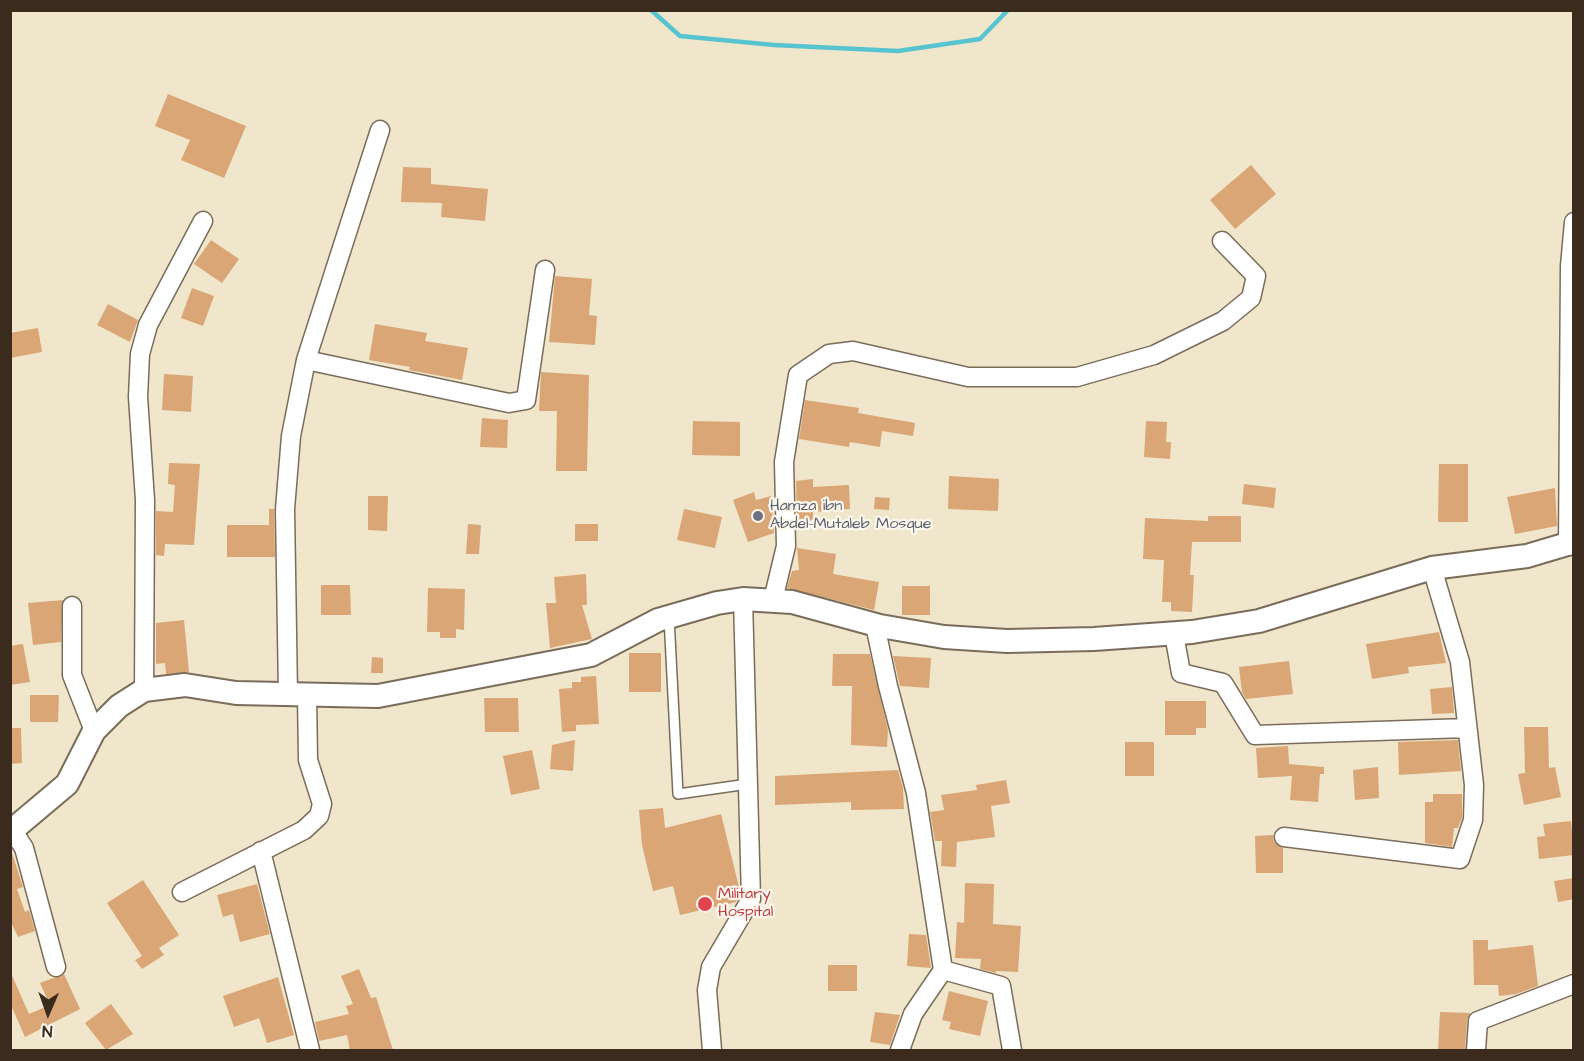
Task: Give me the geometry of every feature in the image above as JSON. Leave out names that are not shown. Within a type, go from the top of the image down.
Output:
[{"type":"street","points":[[182,892],[304,830],[319,816],[322,804],[308,760],[297,695],[285,509],[291,436],[306,360],[380,130]]},
{"type":"street","points":[[144,690],[145,500],[138,397],[140,354],[148,325],[203,221]]},
{"type":"street","points":[[56,967],[24,848],[12,832],[67,784],[94,732],[119,706],[144,690],[185,685],[236,693],[378,696],[591,655],[669,617],[717,603],[743,599],[773,600],[828,609],[875,625],[944,637],[1007,641],[1174,634],[1259,621],[1432,568],[1527,556],[1571,544],[1570,266],[1574,222]]},
{"type":"street","points":[[773,600],[786,546],[784,462],[798,375],[829,354],[853,351],[968,377],[1077,377],[1154,355],[1223,321],[1251,298],[1256,276],[1222,241]]},
{"type":"street","points":[[306,360],[509,403],[526,400],[545,270]]},
{"type":"street","points":[[1284,837],[1460,859],[1473,820],[1474,785],[1460,662],[1432,568]]},
{"type":"street","points":[[712,1050],[707,990],[711,967],[751,898],[743,599]]},
{"type":"street","points":[[72,606],[72,675],[94,732]]},
{"type":"street","points":[[875,625],[888,686],[916,793],[943,970],[913,1014],[900,1050]]},
{"type":"street","points":[[1174,634],[1181,673],[1223,683],[1255,735],[1467,728]]},
{"type":"street","points":[[261,851],[310,1050]]},
{"type":"street","points":[[943,970],[1001,986],[1012,1050]]},
{"type":"street","points":[[1476,1050],[1478,1021],[1574,984]]},
{"type":"lane","points":[[669,617],[678,794],[748,784]]},
{"type":"building","points":[[168,94],[246,126],[224,178],[181,160],[190,140],[155,126]]},
{"type":"building","points":[[1251,165],[1276,194],[1235,229],[1210,200]]},
{"type":"building","points":[[403,167],[431,168],[431,184],[488,189],[485,221],[441,217],[442,203],[401,202]]},
{"type":"building","points":[[211,240],[239,259],[222,283],[194,264]]},
{"type":"building","points":[[555,276],[592,279],[589,315],[597,316],[595,345],[549,342]]},
{"type":"building","points":[[192,288],[214,296],[203,326],[181,318]]},
{"type":"building","points":[[108,304],[138,320],[130,342],[97,325]]},
{"type":"building","points":[[375,324],[427,333],[425,341],[468,348],[462,380],[369,360]]},
{"type":"building","points":[[38,328],[42,352],[10,358],[10,333]]},
{"type":"building","points":[[541,372],[589,375],[587,471],[556,471],[557,411],[539,411]]},
{"type":"building","points":[[164,374],[193,376],[191,412],[162,410]]},
{"type":"building","points":[[805,400],[859,408],[858,413],[915,423],[913,436],[882,431],[880,447],[850,442],[849,447],[799,439]]},
{"type":"building","points":[[482,418],[508,420],[507,448],[480,447]]},
{"type":"building","points":[[693,421],[740,422],[740,456],[692,455]]},
{"type":"building","points":[[1146,421],[1167,422],[1166,442],[1171,442],[1170,459],[1144,457]]},
{"type":"building","points":[[169,463],[200,464],[194,545],[165,544],[164,556],[156,555],[156,511],[173,512],[175,485],[168,484]]},
{"type":"building","points":[[1439,464],[1468,464],[1468,522],[1438,522]]},
{"type":"building","points":[[949,476],[999,479],[998,511],[948,509]]},
{"type":"building","points":[[813,479],[813,487],[849,485],[850,509],[813,512],[813,520],[797,521],[796,481]]},
{"type":"building","points":[[1244,484],[1276,488],[1274,508],[1242,504]]},
{"type":"building","points":[[1555,488],[1557,526],[1515,534],[1507,497]]},
{"type":"building","name":"Hamza ibn Abdel-Mutaleb Mosque","points":[[754,492],[756,500],[771,496],[774,533],[748,542],[733,500]]},
{"type":"building","points":[[368,496],[388,496],[387,531],[368,530]]},
{"type":"building","points":[[875,497],[890,498],[889,510],[874,509]]},
{"type":"building","points":[[269,509],[274,509],[275,557],[227,557],[227,525],[269,525]]},
{"type":"building","points":[[684,509],[722,517],[715,548],[677,540]]},
{"type":"building","points":[[1208,516],[1241,516],[1241,542],[1192,542],[1190,575],[1194,575],[1192,612],[1171,611],[1171,602],[1162,602],[1164,560],[1143,559],[1145,518],[1208,521]]},
{"type":"building","points":[[468,524],[481,525],[479,554],[466,554]]},
{"type":"building","points":[[575,524],[598,524],[598,541],[575,541]]},
{"type":"building","points":[[797,548],[836,554],[833,574],[879,582],[874,610],[787,588],[792,571],[799,570]]},
{"type":"building","points":[[586,574],[587,605],[582,605],[592,639],[550,648],[546,603],[556,603],[554,577]]},
{"type":"building","points":[[321,585],[350,585],[351,615],[321,615]]},
{"type":"building","points":[[902,586],[930,586],[930,615],[902,615]]},
{"type":"building","points":[[428,588],[465,589],[464,630],[456,629],[456,638],[440,638],[440,632],[427,632]]},
{"type":"building","points":[[63,600],[61,642],[33,645],[28,603]]},
{"type":"building","points":[[184,620],[189,672],[166,674],[165,663],[156,664],[156,623]]},
{"type":"building","points":[[1439,632],[1446,663],[1408,667],[1409,673],[1372,679],[1366,644]]},
{"type":"building","points":[[23,644],[30,682],[10,685],[10,646]]},
{"type":"building","points":[[629,653],[661,653],[661,692],[629,692]]},
{"type":"building","points":[[833,654],[870,654],[888,730],[887,747],[851,745],[852,686],[832,686]]},
{"type":"building","points":[[893,656],[931,658],[929,688],[900,686]]},
{"type":"building","points":[[372,657],[383,658],[383,673],[371,673]]},
{"type":"building","points":[[1289,661],[1293,694],[1246,699],[1242,692],[1239,667]]},
{"type":"building","points":[[596,676],[599,724],[576,725],[576,731],[562,732],[559,689],[572,688],[572,682],[581,682],[581,677]]},
{"type":"building","points":[[1452,687],[1454,713],[1432,714],[1430,689]]},
{"type":"building","points":[[30,695],[59,695],[58,722],[30,722]]},
{"type":"building","points":[[484,698],[518,698],[519,732],[485,732]]},
{"type":"building","points":[[1165,701],[1206,701],[1206,728],[1196,728],[1196,735],[1165,735]]},
{"type":"building","points":[[1524,727],[1548,727],[1549,768],[1555,767],[1561,797],[1524,805],[1518,774],[1525,773]]},
{"type":"building","points":[[10,728],[21,728],[22,763],[10,764]]},
{"type":"building","points":[[575,740],[573,771],[550,769],[552,745]]},
{"type":"building","points":[[1458,740],[1461,771],[1399,775],[1398,742]]},
{"type":"building","points":[[1125,742],[1154,742],[1154,776],[1125,776]]},
{"type":"building","points":[[1288,746],[1289,764],[1324,767],[1324,774],[1320,774],[1318,802],[1290,800],[1292,776],[1258,778],[1256,748]]},
{"type":"building","points":[[532,750],[540,789],[511,795],[503,756]]},
{"type":"building","points":[[1378,767],[1379,798],[1355,800],[1353,770]]},
{"type":"building","points":[[898,770],[903,788],[904,809],[851,810],[851,802],[775,805],[775,776]]},
{"type":"building","points":[[1006,780],[1010,803],[991,806],[995,837],[957,842],[956,867],[941,866],[942,841],[935,841],[930,812],[944,810],[941,795],[977,790],[976,785]]},
{"type":"building","points":[[1433,794],[1462,794],[1462,818],[1458,828],[1454,828],[1452,847],[1425,843],[1425,802],[1433,802]]},
{"type":"building","points":[[663,808],[665,828],[721,814],[740,891],[736,902],[680,915],[673,886],[653,891],[642,845],[639,810]]},
{"type":"building","points":[[1571,821],[1574,855],[1539,859],[1537,837],[1545,836],[1543,824]]},
{"type":"building","points":[[1273,835],[1274,842],[1283,848],[1283,873],[1256,873],[1255,836]]},
{"type":"building","points":[[11,850],[23,887],[17,889],[25,912],[29,910],[35,931],[18,937],[10,920]]},
{"type":"building","points":[[1574,878],[1574,899],[1558,902],[1554,881]]},
{"type":"building","points":[[143,880],[179,935],[159,948],[164,955],[142,969],[135,960],[142,956],[107,903]]},
{"type":"building","points":[[965,883],[994,884],[993,924],[1021,926],[1018,972],[996,971],[996,973],[980,969],[981,959],[955,958],[957,922],[964,923]]},
{"type":"building","points":[[257,884],[270,934],[240,942],[233,914],[223,917],[217,895]]},
{"type":"building","points":[[909,934],[926,935],[931,968],[907,966]]},
{"type":"building","points":[[1473,940],[1488,940],[1488,950],[1533,945],[1538,986],[1516,994],[1499,996],[1498,985],[1474,985]]},
{"type":"building","points":[[828,965],[857,965],[857,991],[828,991]]},
{"type":"building","points":[[359,969],[371,998],[376,997],[393,1050],[350,1050],[347,1035],[319,1041],[315,1022],[349,1014],[346,1006],[353,1004],[341,976]]},
{"type":"building","points":[[10,971],[29,1014],[50,1005],[40,983],[64,974],[80,1009],[25,1037],[10,1003]]},
{"type":"building","points":[[278,977],[294,1035],[267,1043],[259,1018],[234,1027],[223,996]]},
{"type":"building","points":[[949,991],[988,1001],[980,1036],[949,1029],[951,1022],[942,1020]]},
{"type":"building","points":[[111,1004],[133,1034],[106,1050],[85,1023]]},
{"type":"building","points":[[875,1012],[900,1015],[890,1045],[870,1042]]},
{"type":"building","points":[[1440,1012],[1470,1013],[1467,1020],[1465,1050],[1438,1050]]},
{"type":"waterway","points":[[651,10],[680,36],[774,45],[898,51],[980,39],[1008,10]]},
{"type":"place","name":"Hamza ibn Abdel-Mutaleb Mosque","points":[[758,516]]},
{"type":"place","name":"Military Hospital","points":[[705,904]]}]
